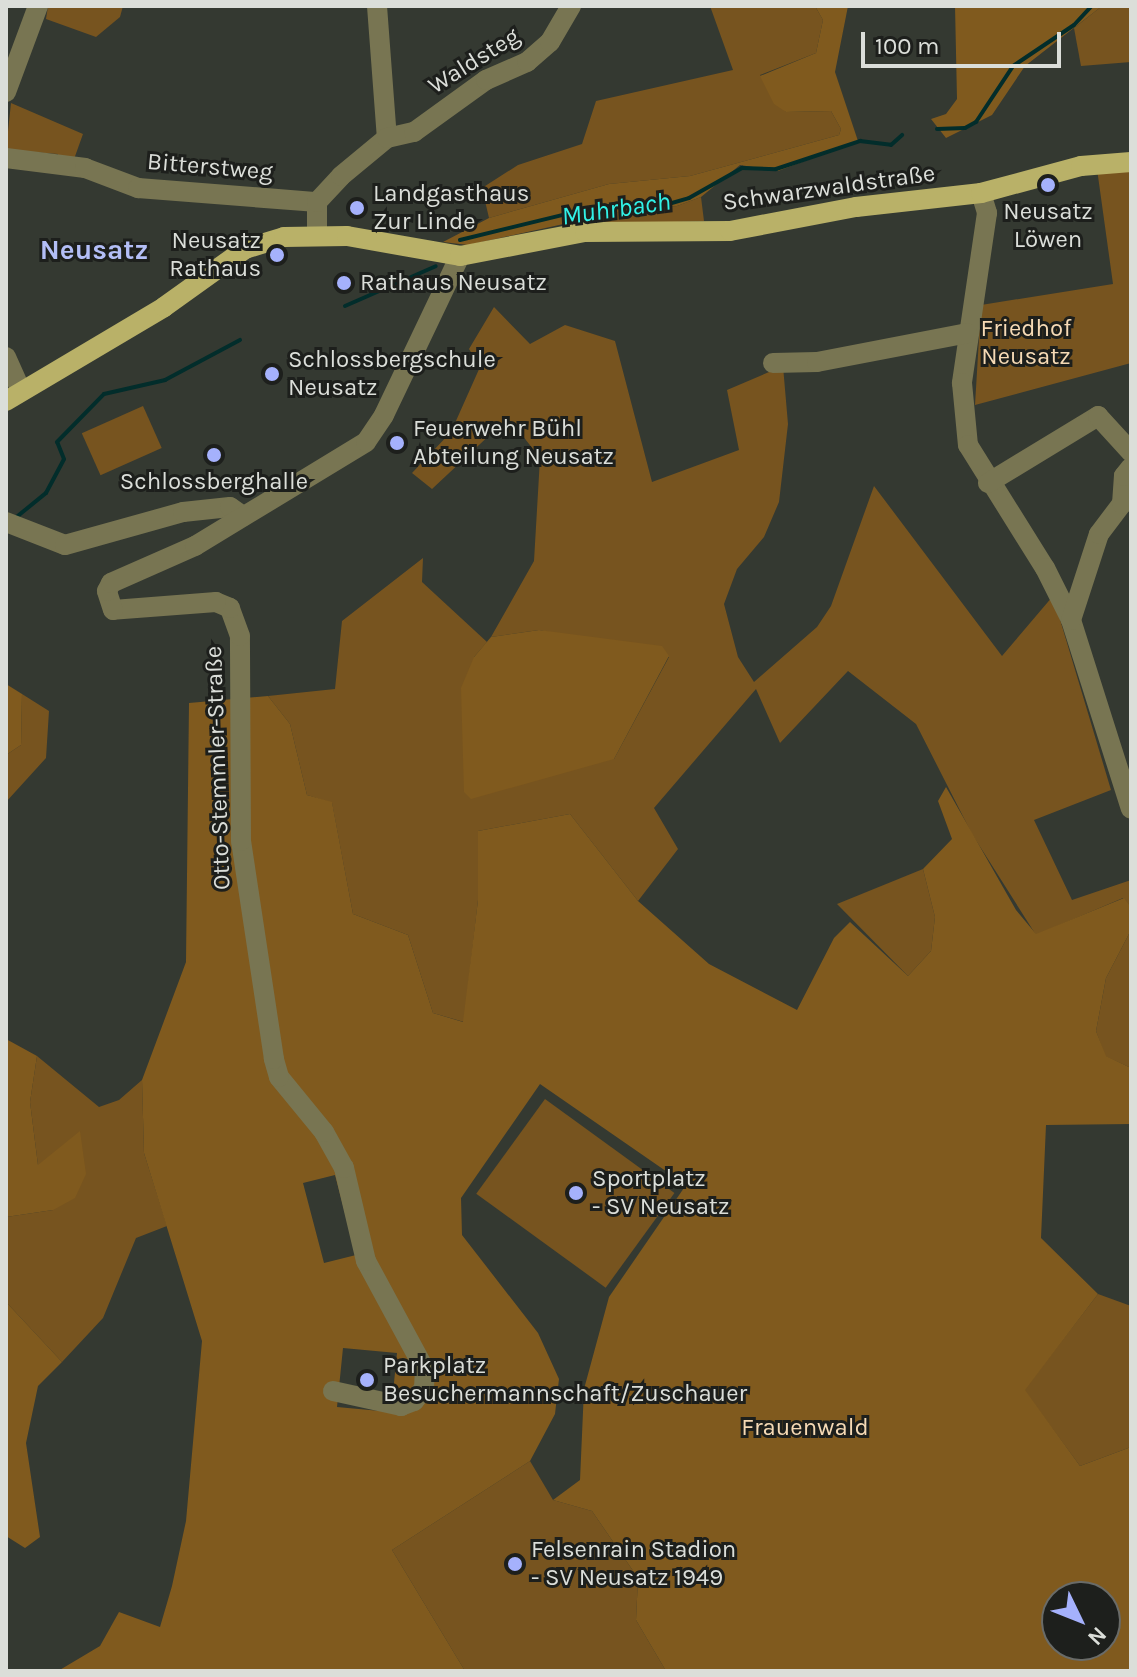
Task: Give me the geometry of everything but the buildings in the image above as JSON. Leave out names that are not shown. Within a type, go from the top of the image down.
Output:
[{"type":"main road","name":"Schwarzwaldstraße","points":[[13,396],[164,307],[245,249],[317,234],[460,256],[585,232],[730,231],[856,207],[981,193],[1081,166],[1131,162]]},
{"type":"street","points":[[7,86],[38,6]]},
{"type":"street","points":[[317,234],[317,202],[387,138],[377,6]]},
{"type":"street","name":"Waldsteg","points":[[387,138],[414,132],[486,80],[527,62],[550,42],[571,6]]},
{"type":"street","name":"Bitterstweg","points":[[6,158],[85,168],[138,188],[317,202]]},
{"type":"street","points":[[981,193],[987,213],[967,333],[963,418],[968,445],[988,483],[1045,568],[1071,620],[1131,809]]},
{"type":"street","name":"Otto-Stemmler-Straße","points":[[333,1391],[401,1406],[414,1401],[424,1388],[425,1370],[366,1261],[344,1168],[324,1132],[279,1077],[274,1059],[241,841],[240,636],[230,608],[216,602],[113,610],[106,601],[111,583],[163,565],[366,442],[384,415],[460,256]]},
{"type":"street","points":[[773,363],[817,362],[967,333]]},
{"type":"street","points":[[6,357],[13,396]]},
{"type":"street","points":[[988,483],[1098,416],[1131,452]]},
{"type":"street","points":[[1071,620],[1099,534],[1122,504],[1124,476],[1131,467]]},
{"type":"street","points":[[10,526],[65,545],[183,512],[230,507],[243,516]]},
{"type":"green space","points":[[48,6],[123,6],[120,17],[96,37],[46,19]]},
{"type":"green space","points":[[710,6],[815,6],[823,20],[816,53],[760,75],[786,112],[831,111],[841,129],[839,135],[690,176],[609,184],[489,218],[482,188],[518,165],[582,144],[596,101],[733,70]]},
{"type":"green space","points":[[815,6],[848,6],[835,72],[858,141],[778,171],[740,165],[701,197],[677,206],[618,212],[468,245],[443,242],[489,218],[609,184],[690,176],[839,135],[841,129],[831,111],[786,112],[774,104],[760,76],[816,53],[823,20]]},
{"type":"green space","points":[[955,6],[1102,6],[1025,66],[992,115],[946,138],[931,119],[946,114],[957,99]]},
{"type":"green space","points":[[1102,6],[1131,6],[1131,62],[1081,66],[1074,28]]},
{"type":"green space","points":[[11,103],[83,134],[73,162],[57,158],[58,154],[6,150]]},
{"type":"green space","name":"Friedhof Neusatz","points":[[1097,169],[1131,169],[1131,363],[975,405],[981,305],[1113,284]]},
{"type":"green space","points":[[701,197],[704,221],[563,226],[618,212],[677,206]]},
{"type":"green space","points":[[494,307],[530,344],[565,325],[615,341],[652,482],[739,450],[727,390],[783,366],[788,424],[779,502],[764,537],[737,569],[724,604],[738,657],[754,682],[817,627],[831,606],[874,486],[1002,656],[1053,596],[1111,790],[1034,820],[1072,900],[1131,880],[1131,907],[1123,898],[1036,935],[972,834],[916,724],[848,671],[780,743],[756,689],[654,808],[678,849],[638,901],[570,814],[478,831],[478,900],[464,1022],[433,1013],[408,935],[353,914],[332,803],[307,795],[290,724],[268,696],[335,689],[342,621],[423,558],[422,582],[487,642],[474,657],[614,759],[669,657],[539,630],[491,637],[534,561],[540,458],[522,435],[495,430],[432,489],[412,473],[451,432],[480,367],[469,349]]},
{"type":"green space","points":[[143,406],[162,448],[101,475],[82,433]]},
{"type":"green space","points":[[539,630],[662,646],[669,656],[614,759],[471,799],[464,792],[461,688],[474,657],[491,637]]},
{"type":"green space","points":[[6,684],[22,694],[21,745],[6,755]]},
{"type":"green space","points":[[22,694],[49,711],[46,758],[6,802],[6,755],[21,745]]},
{"type":"green space","name":"Frauenwald","points":[[268,696],[290,724],[307,795],[332,802],[353,914],[408,935],[433,1013],[463,1022],[478,900],[478,831],[570,814],[638,901],[709,964],[797,1010],[834,938],[850,922],[908,976],[931,951],[935,917],[923,869],[952,839],[938,801],[946,787],[1016,910],[1036,934],[1124,898],[1131,907],[1131,930],[1106,978],[1096,1031],[1106,1056],[1131,1068],[1131,1124],[1046,1125],[1041,1238],[1098,1294],[1025,1390],[1080,1466],[1131,1447],[1131,1671],[666,1671],[636,1620],[638,1578],[592,1511],[553,1500],[580,1480],[584,1389],[609,1297],[686,1185],[540,1084],[461,1198],[462,1235],[538,1333],[559,1379],[555,1414],[530,1461],[392,1550],[465,1671],[58,1671],[100,1646],[119,1612],[160,1627],[186,1521],[202,1341],[144,1153],[142,1080],[186,962],[189,703]],"holes":[[[335,1175],[356,1255],[324,1263],[303,1183]],[[343,1348],[397,1353],[391,1412],[337,1407]]]},
{"type":"green space","points":[[923,869],[935,917],[931,951],[908,976],[837,904]]},
{"type":"green space","points":[[1131,930],[1131,1068],[1105,1056],[1096,1031],[1106,978]]},
{"type":"green space","points":[[6,1039],[37,1056],[30,1102],[38,1165],[80,1131],[86,1174],[75,1198],[53,1210],[6,1217]]},
{"type":"green space","points":[[37,1056],[99,1107],[119,1100],[142,1080],[144,1153],[167,1226],[136,1238],[103,1318],[62,1362],[6,1302],[6,1217],[53,1210],[38,1165],[30,1102]]},
{"type":"green space","name":"Sportplatz - SV Neusatz","points":[[545,1099],[674,1193],[606,1288],[476,1194]]},
{"type":"green space","points":[[1098,1294],[1131,1306],[1131,1447],[1080,1466],[1024,1390]]},
{"type":"green space","points":[[6,1302],[62,1362],[38,1386],[26,1443],[40,1537],[25,1548],[6,1536]]},
{"type":"green space","name":"Felsenrain Stadion - SV Neusatz 1949","points":[[530,1461],[553,1500],[592,1511],[638,1578],[636,1620],[666,1671],[465,1671],[392,1550]]},
{"type":"waterway","name":"Muhrbach","points":[[937,129],[965,128],[976,122],[1013,66],[1074,25],[1092,6]]},
{"type":"waterway","name":"Muhrbach","points":[[460,240],[600,206],[658,207],[689,198],[742,168],[776,169],[860,141],[891,145],[902,135]]},
{"type":"waterway","name":"Muhrbach","points":[[345,306],[436,266]]},
{"type":"waterway","name":"Muhrbach","points":[[14,519],[46,493],[64,459],[57,442],[104,394],[165,380],[240,340]]},
{"type":"place","name":"Neusatz Löwen","points":[[1048,185]]},
{"type":"place","name":"Landgasthaus Zur Linde","points":[[357,208]]},
{"type":"place","name":"Neusatz Rathaus","points":[[277,255]]},
{"type":"place","name":"Rathaus Neusatz","points":[[344,283]]},
{"type":"place","name":"Schlossbergschule Neusatz","points":[[272,374]]},
{"type":"place","name":"Feuerwehr Bühl Abteilung Neusatz","points":[[397,443]]},
{"type":"place","name":"Schlossberghalle","points":[[214,455]]},
{"type":"place","name":"Sportplatz - SV Neusatz","points":[[576,1193]]},
{"type":"place","name":"Parkplatz Besuchermannschaft/Zuschauer","points":[[367,1380]]},
{"type":"place","name":"Felsenrain Stadion - SV Neusatz 1949","points":[[515,1564]]},
{"type":"district","name":"Neusatz","points":[[94,250]]}]
